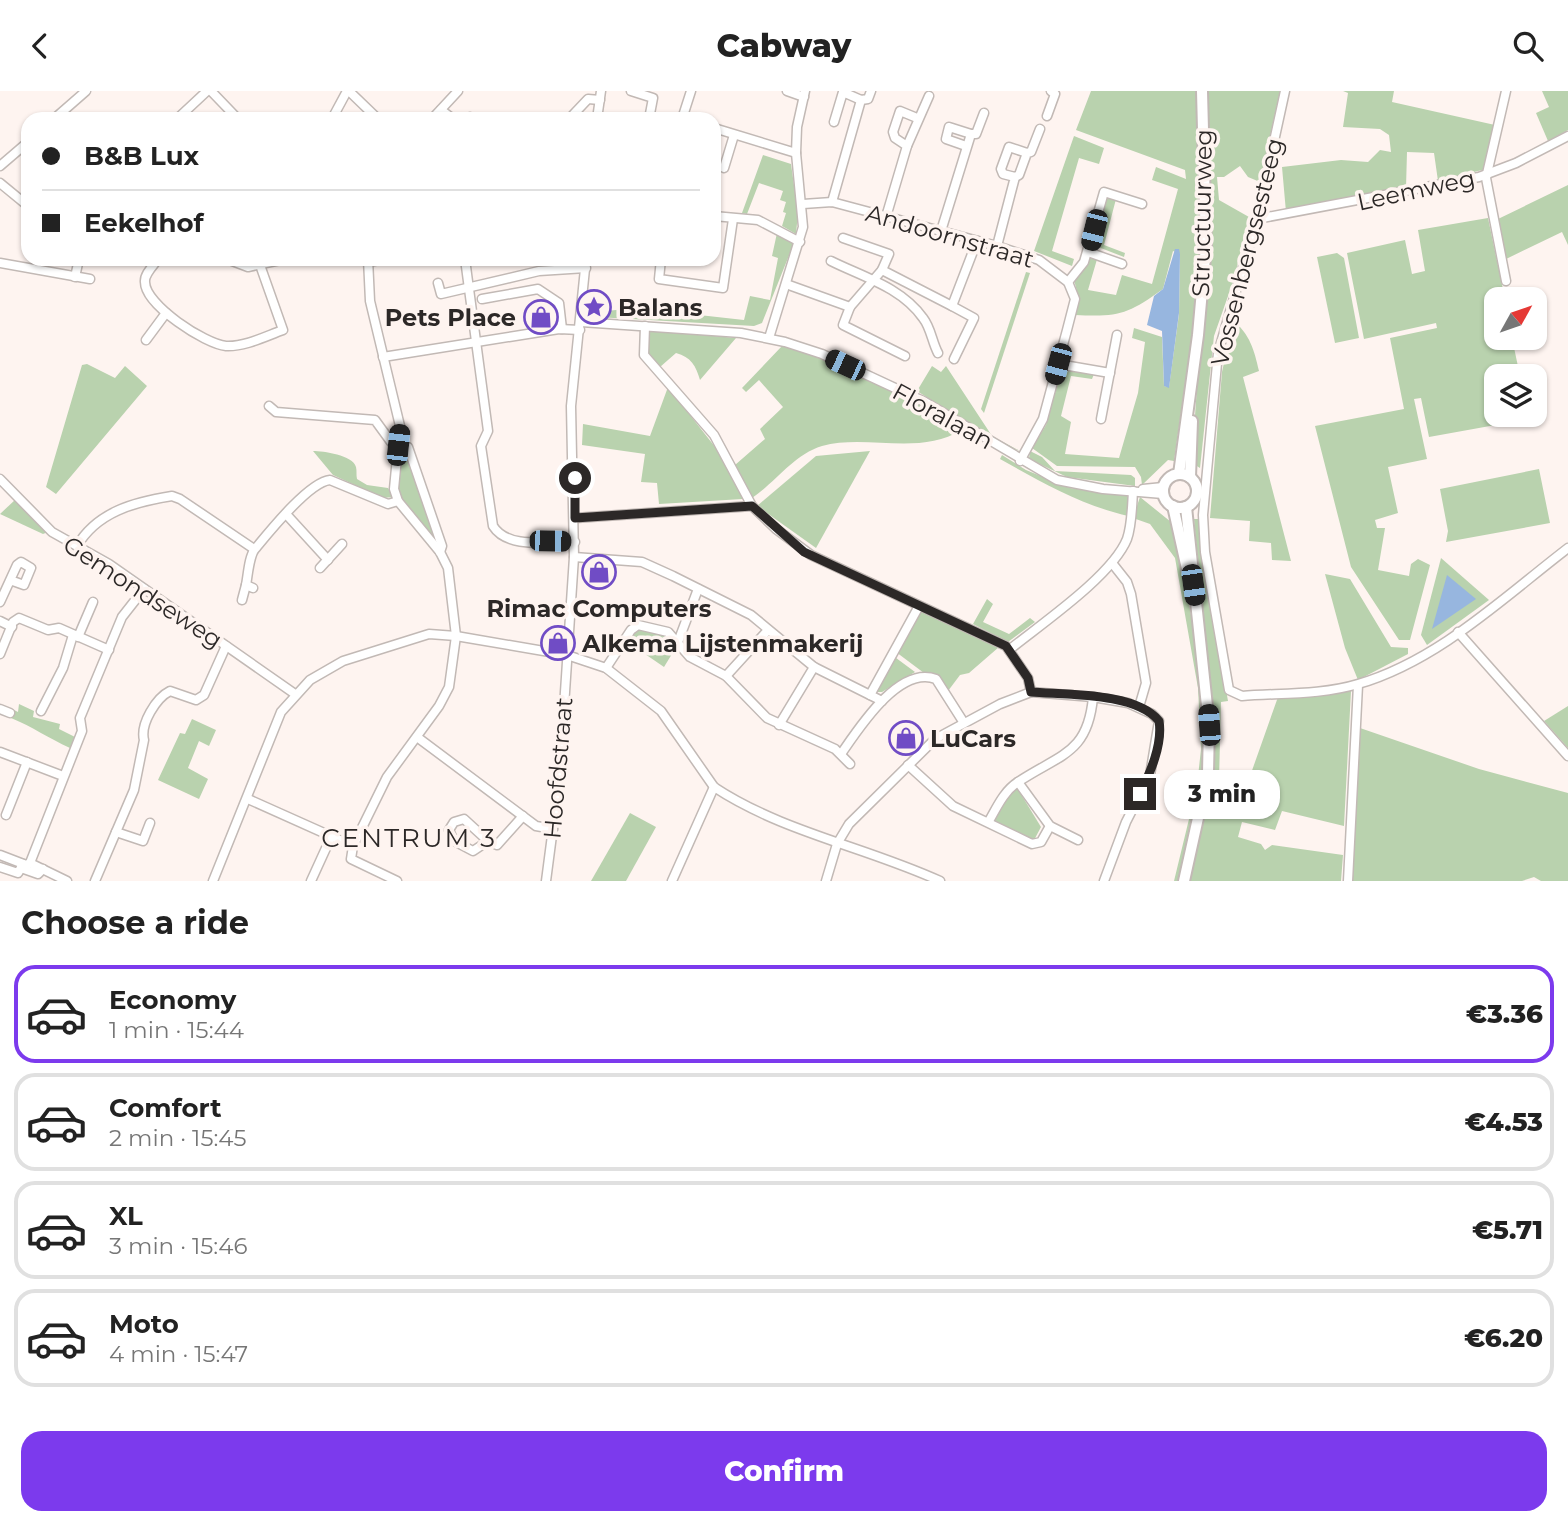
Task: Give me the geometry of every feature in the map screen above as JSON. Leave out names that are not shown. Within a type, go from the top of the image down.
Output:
[{"type":"main road","name":"Structuurweg","points":[[1175,475],[1190,402],[1206,247],[1202,91]]},
{"type":"main road","name":"Structuurweg","points":[[1175,475],[1191,349],[1198,335]]},
{"type":"main road","name":"Structuurweg","points":[[1190,402],[1190,477]]},
{"type":"main road","points":[[1184,881],[1208,773],[1207,691],[1193,585],[1173,506],[1163,491],[1175,475],[1190,477],[1197,490],[1189,505],[1198,573],[1193,585]]},
{"type":"main road","points":[[1173,506],[1189,505]]},
{"type":"street","points":[[62,112],[86,91]]},
{"type":"street","points":[[185,112],[209,91],[231,112]]},
{"type":"street","points":[[336,112],[348,91],[367,112]]},
{"type":"street","points":[[631,91],[653,98],[650,112]]},
{"type":"street","points":[[686,112],[691,91]]},
{"type":"street","points":[[769,338],[800,242],[803,204],[796,153],[804,94],[787,91]]},
{"type":"street","points":[[835,122],[843,92],[861,100],[868,99],[871,91]]},
{"type":"street","points":[[1047,116],[1055,94],[1051,91]]},
{"type":"street","name":"Vossenbergsesteeg","points":[[1285,91],[1257,219],[1218,353],[1203,515],[1206,560],[1232,694],[1241,696],[1358,684]]},
{"type":"street","points":[[1506,91],[1487,175],[1506,281]]},
{"type":"street","points":[[444,112],[441,110],[452,93]]},
{"type":"street","points":[[576,112],[588,99],[601,96]]},
{"type":"street","points":[[886,217],[907,146],[917,118],[921,117],[929,96]]},
{"type":"street","points":[[832,202],[861,100]]},
{"type":"street","points":[[907,146],[895,138],[893,132],[900,111],[917,118]]},
{"type":"street","points":[[966,146],[946,139],[949,127],[976,134],[984,113]]},
{"type":"street","points":[[1027,153],[1009,147],[1001,169],[1003,174],[1015,177],[1020,175],[1027,153],[1031,152],[1040,129]]},
{"type":"street","points":[[721,130],[796,153]]},
{"type":"street","points":[[942,231],[971,134]]},
{"type":"street","points":[[724,168],[734,135]]},
{"type":"street","name":"Leemweg","points":[[1257,219],[1487,175],[1568,136]]},
{"type":"street","points":[[0,166],[21,148]]},
{"type":"street","points":[[997,246],[1015,177]]},
{"type":"street","points":[[0,183],[21,200]]},
{"type":"street","points":[[1020,461],[1044,419],[1075,299],[1068,282],[1088,252],[1100,191],[1142,204]]},
{"type":"street","name":"Andoornstraat","points":[[803,204],[832,202],[997,246],[1039,260],[1068,282]]},
{"type":"street","points":[[721,217],[758,220],[800,242]]},
{"type":"street","points":[[661,266],[659,279],[723,288],[733,219]]},
{"type":"street","points":[[843,238],[889,254],[882,270],[850,307],[843,325],[905,356]]},
{"type":"street","points":[[952,306],[977,241]]},
{"type":"street","points":[[1088,252],[1122,264]]},
{"type":"street","points":[[831,261],[875,279],[922,316],[938,353]]},
{"type":"street","points":[[0,263],[90,279]]},
{"type":"street","points":[[75,277],[77,266]]},
{"type":"street","points":[[154,266],[145,282],[148,292],[166,313],[204,340],[229,346],[283,330],[260,266]]},
{"type":"street","points":[[369,266],[370,301],[398,416],[394,482],[398,501],[440,552],[452,581],[456,636],[449,687],[387,777],[353,846],[351,859],[397,881]]},
{"type":"street","points":[[466,266],[488,431],[481,446],[493,526],[498,533],[511,541],[575,541]]},
{"type":"street","points":[[438,283],[441,294],[568,266]]},
{"type":"street","name":"Hoofdstraat","points":[[546,881],[553,829],[574,557],[571,406],[586,266]]},
{"type":"street","points":[[882,270],[974,318],[954,359]]},
{"type":"street","points":[[786,284],[850,307]]},
{"type":"street","points":[[482,299],[538,289],[559,303],[562,329]]},
{"type":"street","points":[[146,339],[166,313]]},
{"type":"street","name":"Floralaan","points":[[383,358],[581,326],[645,326],[741,333],[769,338],[822,354],[944,413],[1020,461],[1057,480],[1103,489],[1163,491]]},
{"type":"street","points":[[645,326],[644,355],[718,441],[752,506],[804,552],[1009,650],[1028,678],[1031,692]]},
{"type":"street","points":[[1101,419],[1117,335]]},
{"type":"street","points":[[1058,364],[1110,373]]},
{"type":"street","points":[[269,406],[276,412],[375,420],[390,442],[409,450],[442,546],[440,552]]},
{"type":"street","name":"Gemondseweg","points":[[0,479],[52,532],[109,564],[295,694]]},
{"type":"street","points":[[242,600],[249,586],[254,549],[286,514],[327,479],[388,504],[398,501]]},
{"type":"street","points":[[1009,650],[1112,563],[1128,534],[1135,491]]},
{"type":"street","points":[[77,546],[89,527],[117,510],[172,496],[254,549]]},
{"type":"street","points":[[575,518],[752,506]]},
{"type":"street","points":[[286,514],[328,560]]},
{"type":"street","points":[[320,568],[342,544]]},
{"type":"street","points":[[1348,881],[1358,684],[1407,663],[1458,632],[1568,548]]},
{"type":"street","points":[[574,557],[642,562],[751,615],[814,667],[882,701]]},
{"type":"street","points":[[1112,563],[1127,582],[1131,594],[1146,683],[1139,707]]},
{"type":"street","points":[[0,602],[10,580]]},
{"type":"street","points":[[0,867],[15,873],[25,865],[82,731],[80,717],[127,608],[144,589]]},
{"type":"street","points":[[678,642],[698,589]]},
{"type":"street","points":[[41,711],[93,602]]},
{"type":"street","points":[[870,695],[919,606]]},
{"type":"street","points":[[0,654],[16,620],[21,618],[48,629],[59,628],[109,650]]},
{"type":"street","points":[[0,621],[12,627]]},
{"type":"street","points":[[606,668],[631,630],[638,625],[668,632],[690,657],[726,676],[766,718],[841,754],[850,764]]},
{"type":"street","points":[[726,676],[768,630]]},
{"type":"street","points":[[1458,632],[1568,756]]},
{"type":"street","points":[[213,881],[281,712],[295,694],[323,671],[343,661],[429,634],[456,636],[567,656],[606,668],[661,711],[714,787],[768,816],[940,881]]},
{"type":"street","points":[[95,881],[138,774],[142,733],[151,709],[170,691],[197,700],[204,695],[226,646]]},
{"type":"street","points":[[779,726],[814,667]]},
{"type":"street","points":[[841,754],[882,701],[908,680],[928,676],[936,679],[964,723]]},
{"type":"street","points":[[826,881],[838,844],[849,824],[935,740],[964,723],[1031,692],[1123,701],[1139,707],[1159,721],[1150,775],[1126,821],[1104,881]]},
{"type":"street","points":[[989,821],[1002,798],[1018,782],[1069,753],[1080,743],[1091,720],[1093,697]]},
{"type":"street","points":[[0,709],[10,713]]},
{"type":"street","points":[[417,737],[536,827],[553,829]]},
{"type":"street","points":[[0,752],[63,776]]},
{"type":"street","points":[[6,815],[27,762]]},
{"type":"street","points":[[908,765],[953,806],[1037,845],[1050,826]]},
{"type":"street","points":[[1018,782],[1050,826],[1078,840]]},
{"type":"street","points":[[672,881],[714,787]]},
{"type":"street","points":[[248,799],[353,846]]},
{"type":"street","points":[[488,841],[473,851],[454,841],[449,830],[454,822],[464,819],[488,841],[497,845],[504,841],[523,816]]},
{"type":"street","points":[[116,832],[143,841],[150,823]]},
{"type":"street","points":[[311,881],[332,835]]},
{"type":"street","points":[[0,855],[43,869],[67,881]]},
{"type":"green space","points":[[1091,91],[1200,91],[1203,196],[1198,293],[1174,461],[1168,460],[1142,485],[1135,467],[1057,466],[1032,448],[1046,425],[1062,368],[1094,374],[1092,379],[1071,376],[1061,416],[1071,422],[1065,454],[1119,458],[1138,393],[1145,342],[1132,338],[1134,328],[1162,337],[1164,386],[1169,387],[1179,314],[1180,254],[1173,251],[1163,289],[1140,304],[1112,315],[1075,315],[1079,299],[1074,280],[1085,268],[1090,254],[1098,256],[1088,290],[1116,295],[1122,275],[1152,284],[1178,189],[1152,180],[1156,167],[1186,179],[1185,170],[1076,130]]},
{"type":"green space","points":[[1206,91],[1280,91],[1260,182],[1248,177],[1240,166],[1224,177],[1217,177],[1219,200],[1249,217],[1234,279],[1214,336],[1200,468],[1192,463],[1207,231]]},
{"type":"green space","points":[[1343,91],[1394,91],[1392,102],[1495,125],[1486,169],[1438,181],[1434,153],[1407,152],[1406,188],[1286,212],[1282,167],[1341,160],[1368,162],[1380,150],[1391,152],[1389,135],[1380,129],[1343,127],[1348,93]]},
{"type":"green space","points":[[1542,91],[1568,91],[1568,130],[1548,141],[1536,113],[1549,107]]},
{"type":"green space","points":[[1074,136],[1104,148],[1099,164],[1079,158],[1052,251],[1074,259],[1072,266],[1034,251]]},
{"type":"green space","points":[[763,155],[791,164],[798,213],[796,234],[782,226],[786,213],[783,212],[786,202],[780,200],[783,191],[759,183],[747,214],[742,213]]},
{"type":"green space","points":[[1568,185],[1568,245],[1562,232],[1506,259],[1498,219]]},
{"type":"green space","points":[[1106,196],[1116,199],[1104,245],[1125,253],[1124,257],[1093,245]]},
{"type":"green space","points":[[1488,218],[1502,287],[1484,287],[1484,350],[1515,350],[1517,364],[1484,364],[1485,427],[1429,437],[1421,398],[1414,399],[1427,459],[1388,467],[1398,513],[1375,520],[1377,528],[1385,528],[1378,570],[1409,576],[1411,564],[1418,559],[1430,565],[1410,640],[1399,640],[1351,567],[1315,426],[1404,409],[1390,338],[1437,328],[1436,323],[1364,339],[1347,253],[1405,240],[1412,274],[1425,271],[1418,230]]},
{"type":"green space","points":[[777,233],[794,243],[762,323],[754,326],[596,317],[596,312],[636,308],[744,320],[750,296],[770,300],[778,258],[772,256]]},
{"type":"green space","points":[[1337,253],[1344,258],[1359,338],[1335,343],[1317,257]]},
{"type":"green space","points":[[1026,272],[1030,273],[984,413],[981,409]]},
{"type":"green space","points":[[1233,320],[1247,337],[1259,371],[1243,377],[1291,561],[1272,560],[1271,543],[1249,541],[1250,521],[1210,518],[1222,372]]},
{"type":"green space","points":[[649,330],[736,338],[700,380],[692,363],[676,353],[660,367],[646,351]]},
{"type":"green space","points":[[782,346],[875,380],[920,403],[961,430],[946,438],[929,442],[856,442],[822,446],[793,462],[752,498],[735,465],[765,439],[760,429],[783,407],[759,380],[746,392],[742,388]]},
{"type":"green space","points":[[87,364],[115,378],[125,366],[147,386],[56,494],[46,487],[82,365]]},
{"type":"green space","points":[[932,366],[941,372],[946,366],[992,436],[1020,451],[995,441],[917,391]]},
{"type":"green space","points":[[668,387],[719,452],[743,499],[659,504],[657,483],[641,482],[645,454],[582,445],[583,424],[650,436]]},
{"type":"green space","points":[[405,448],[437,543],[401,498],[397,489],[401,450]]},
{"type":"green space","points":[[313,451],[349,459],[356,467],[357,479],[367,485],[388,488],[393,497],[383,498],[333,475]]},
{"type":"green space","points":[[870,451],[816,548],[757,506],[816,456]]},
{"type":"green space","points":[[1030,451],[1042,457],[1055,471],[1131,475],[1135,478],[1135,486],[1067,477],[1029,459]]},
{"type":"green space","points":[[1002,455],[1026,470],[1070,488],[1127,496],[1130,502],[1128,516],[1094,506],[1062,492],[1000,459]]},
{"type":"green space","points":[[1539,469],[1550,523],[1446,542],[1448,531],[1440,489]]},
{"type":"green space","points":[[1140,497],[1171,522],[1183,567],[1202,681],[1206,749],[1202,786],[1179,881],[1174,881],[1197,786],[1201,749],[1198,688],[1175,558],[1150,524],[1133,518]]},
{"type":"green space","points":[[16,499],[48,532],[43,534],[0,514]]},
{"type":"green space","points":[[1194,519],[1201,519],[1205,570],[1228,701],[1221,702],[1219,780],[1249,779],[1278,697],[1351,691],[1344,826],[1282,811],[1275,830],[1242,822],[1238,837],[1261,844],[1265,850],[1272,845],[1343,855],[1341,881],[1187,881],[1214,731]]},
{"type":"green space","points":[[1441,558],[1489,600],[1427,645],[1421,635]]},
{"type":"green space","points":[[1325,574],[1350,579],[1391,647],[1408,648],[1408,654],[1358,680],[1345,648]]},
{"type":"green space","points":[[987,599],[993,604],[983,622],[1009,634],[1030,618],[1035,622],[1008,642],[973,624]]},
{"type":"green space","points":[[922,610],[999,647],[969,673],[960,675],[948,691],[896,652]]},
{"type":"green space","points":[[640,628],[665,635],[675,649],[664,667],[626,641],[634,629]]},
{"type":"green space","points":[[892,655],[915,672],[882,692],[874,692]]},
{"type":"green space","points":[[19,704],[34,711],[33,717],[60,724],[59,729],[75,737],[70,748],[11,718],[14,710],[18,712]]},
{"type":"green space","points":[[1568,706],[1568,748],[1544,721]]},
{"type":"green space","points":[[192,719],[216,730],[209,746],[199,741],[188,768],[208,779],[199,799],[158,780],[180,733],[185,734]]},
{"type":"green space","points":[[1360,728],[1479,769],[1568,793],[1568,881],[1541,881],[1534,877],[1522,881],[1351,881]]},
{"type":"green space","points":[[1016,786],[1041,827],[1033,842],[993,823],[1001,800]]},
{"type":"green space","points":[[630,813],[656,827],[626,881],[591,881]]},
{"type":"water","points":[[1175,249],[1179,249],[1180,254],[1179,313],[1169,388],[1164,386],[1162,331],[1147,325],[1154,296],[1163,289]]},
{"type":"water","points":[[1447,575],[1476,599],[1432,629]]},
{"type":"place","name":"Balans","points":[[594,307]]},
{"type":"place","name":"Pets Place","points":[[541,317]]},
{"type":"place","name":"Rimac Computers","points":[[599,572]]},
{"type":"place","name":"Alkema Lijstenmakerij","points":[[558,643]]},
{"type":"place","name":"LuCars","points":[[906,738]]},
{"type":"district","name":"CENTRUM 3","points":[[409,838]]},
{"type":"route","points":[[575,478],[575,518],[651,510],[702,507],[744,509],[752,506],[804,552],[1006,646],[1028,678],[1031,692],[1117,700],[1152,714],[1159,721],[1160,730],[1150,775],[1140,794]]}]
